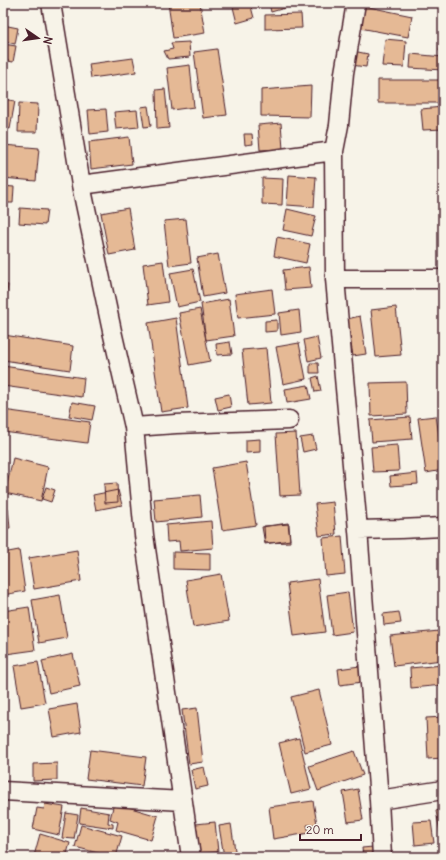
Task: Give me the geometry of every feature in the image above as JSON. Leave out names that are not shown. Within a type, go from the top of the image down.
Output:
[{"type":"street","points":[[51,3],[81,185],[134,427],[144,535],[191,857]]},
{"type":"street","points":[[356,3],[344,73],[339,125],[334,151],[335,280],[358,530],[382,857]]},
{"type":"street","points":[[81,185],[334,151]]},
{"type":"street","points":[[335,280],[443,279]]},
{"type":"street","points":[[134,427],[289,420]]},
{"type":"street","points":[[358,530],[400,530],[443,527]]},
{"type":"street","points":[[379,800],[443,790]]},
{"type":"street","points":[[3,791],[183,801]]},
{"type":"building","points":[[168,3],[200,3],[205,33],[173,38]]},
{"type":"building","points":[[232,3],[250,3],[254,18],[237,23]]},
{"type":"building","points":[[269,3],[302,3],[271,12]]},
{"type":"building","points":[[364,6],[412,16],[408,37],[360,28]]},
{"type":"building","points":[[301,14],[302,28],[265,29],[265,15]]},
{"type":"building","points":[[443,24],[443,52],[439,51]]},
{"type":"building","points":[[3,25],[18,28],[15,44],[3,41]]},
{"type":"building","points":[[385,39],[406,41],[404,67],[382,66]]},
{"type":"building","points":[[189,42],[190,57],[168,59],[164,51],[173,49],[171,43]]},
{"type":"building","points":[[3,44],[16,46],[13,62],[3,60]]},
{"type":"building","points":[[217,49],[227,115],[203,118],[194,52]]},
{"type":"building","points":[[353,51],[368,54],[366,67],[351,65]]},
{"type":"building","points":[[411,54],[443,57],[443,70],[410,68]]},
{"type":"building","points":[[133,58],[136,72],[91,78],[89,64]]},
{"type":"building","points":[[190,65],[194,107],[172,110],[167,68]]},
{"type":"building","points":[[378,80],[443,80],[443,103],[378,103]]},
{"type":"building","points":[[311,86],[310,117],[261,116],[261,90]]},
{"type":"building","points":[[165,89],[169,128],[157,129],[156,90]]},
{"type":"building","points":[[3,99],[15,101],[10,129],[3,127]]},
{"type":"building","points":[[19,103],[38,104],[37,132],[18,132]]},
{"type":"building","points":[[148,106],[151,126],[144,127],[141,107]]},
{"type":"building","points":[[443,107],[443,129],[423,130],[421,109]]},
{"type":"building","points":[[106,109],[108,132],[90,134],[88,110]]},
{"type":"building","points":[[137,110],[139,127],[116,129],[114,112]]},
{"type":"building","points":[[281,123],[283,149],[260,150],[258,125]]},
{"type":"building","points":[[244,134],[252,134],[253,144],[245,145]]},
{"type":"building","points":[[129,137],[132,164],[91,169],[89,142]]},
{"type":"building","points":[[3,145],[39,148],[36,181],[3,178]]},
{"type":"building","points":[[289,175],[316,177],[314,207],[287,205]]},
{"type":"building","points":[[262,178],[283,179],[282,205],[262,204]]},
{"type":"building","points":[[3,186],[14,187],[13,203],[3,203]]},
{"type":"building","points":[[20,208],[47,210],[45,225],[19,223]]},
{"type":"building","points":[[128,208],[135,250],[109,255],[101,213]]},
{"type":"building","points":[[287,209],[316,216],[311,236],[283,230]]},
{"type":"building","points":[[186,219],[191,263],[169,266],[164,221]]},
{"type":"building","points":[[277,237],[310,244],[306,263],[274,256]]},
{"type":"building","points":[[218,254],[225,293],[203,297],[197,258]]},
{"type":"building","points":[[163,261],[168,302],[148,305],[143,264]]},
{"type":"building","points":[[309,267],[311,288],[285,290],[283,270]]},
{"type":"building","points":[[193,269],[200,302],[177,307],[170,273]]},
{"type":"building","points":[[3,284],[8,285],[3,320]]},
{"type":"building","points":[[272,289],[275,314],[238,318],[235,294]]},
{"type":"building","points":[[229,299],[234,336],[206,340],[201,304]]},
{"type":"building","points":[[396,307],[401,355],[376,357],[371,310]]},
{"type":"building","points":[[200,309],[210,361],[189,365],[179,313]]},
{"type":"building","points":[[299,310],[301,332],[281,335],[279,313]]},
{"type":"building","points":[[360,316],[366,354],[353,356],[347,319]]},
{"type":"building","points":[[176,318],[188,408],[161,412],[148,323]]},
{"type":"building","points":[[277,320],[277,331],[265,332],[265,321]]},
{"type":"building","points":[[4,335],[73,346],[70,370],[3,360]]},
{"type":"building","points":[[317,337],[321,358],[308,361],[304,340]]},
{"type":"building","points":[[230,342],[232,354],[217,355],[216,344]]},
{"type":"building","points":[[299,343],[306,379],[283,384],[276,347]]},
{"type":"building","points":[[266,348],[271,403],[248,405],[242,350]]},
{"type":"building","points":[[310,363],[318,363],[319,373],[310,373]]},
{"type":"building","points":[[3,366],[84,378],[82,397],[3,386]]},
{"type":"building","points":[[318,376],[321,391],[315,392],[312,378]]},
{"type":"building","points":[[406,382],[407,414],[371,416],[370,383]]},
{"type":"building","points":[[308,385],[311,399],[287,403],[285,389]]},
{"type":"building","points":[[229,394],[231,407],[218,410],[215,397]]},
{"type":"building","points":[[72,402],[95,406],[92,420],[69,416]]},
{"type":"building","points":[[3,410],[90,422],[87,443],[3,432]]},
{"type":"building","points":[[436,416],[443,470],[426,473],[418,418]]},
{"type":"building","points":[[410,417],[412,439],[372,442],[370,420]]},
{"type":"building","points":[[296,433],[300,495],[280,496],[276,434]]},
{"type":"building","points":[[313,436],[316,449],[303,452],[300,438]]},
{"type":"building","points":[[260,439],[260,452],[246,453],[246,440]]},
{"type":"building","points":[[397,445],[399,471],[373,472],[371,447]]},
{"type":"building","points":[[13,458],[48,467],[41,501],[5,493]]},
{"type":"building","points":[[246,462],[256,525],[222,530],[212,468]]},
{"type":"building","points":[[417,473],[418,484],[391,486],[390,476]]},
{"type":"building","points":[[117,483],[118,502],[105,503],[104,484]]},
{"type":"building","points":[[46,487],[55,490],[51,502],[42,499]]},
{"type":"building","points":[[118,490],[122,505],[96,510],[93,495]]},
{"type":"building","points":[[200,495],[202,517],[156,522],[154,499]]},
{"type":"building","points":[[333,502],[336,534],[319,536],[315,504]]},
{"type":"building","points":[[8,508],[10,528],[5,528],[6,540],[3,540],[3,509]]},
{"type":"building","points":[[211,521],[213,548],[180,551],[179,541],[167,542],[166,525]]},
{"type":"building","points":[[288,523],[290,540],[265,544],[262,527]]},
{"type":"building","points":[[289,524],[290,542],[265,543],[264,526]]},
{"type":"building","points":[[342,536],[345,574],[326,576],[323,538]]},
{"type":"building","points":[[19,550],[25,591],[3,595],[3,553]]},
{"type":"building","points":[[77,550],[81,581],[34,589],[29,558]]},
{"type":"building","points":[[173,552],[210,553],[210,570],[173,569]]},
{"type":"building","points":[[221,574],[229,621],[193,627],[186,580]]},
{"type":"building","points":[[318,579],[325,632],[294,636],[287,583]]},
{"type":"building","points":[[348,592],[353,632],[332,635],[327,595]]},
{"type":"building","points":[[60,595],[67,638],[39,643],[32,600]]},
{"type":"building","points":[[29,607],[35,650],[6,654],[3,634],[3,611]]},
{"type":"building","points":[[399,612],[401,623],[384,625],[383,614]]},
{"type":"building","points":[[439,631],[442,660],[394,666],[390,636]]},
{"type":"building","points":[[73,654],[80,686],[49,693],[42,661]]},
{"type":"building","points":[[38,662],[45,703],[21,707],[14,666]]},
{"type":"building","points":[[443,665],[443,685],[411,688],[410,668]]},
{"type":"building","points":[[360,666],[362,682],[340,685],[338,669]]},
{"type":"building","points":[[319,690],[332,745],[305,752],[291,697]]},
{"type":"building","points":[[77,704],[81,732],[54,737],[49,709]]},
{"type":"building","points":[[197,708],[203,762],[189,764],[182,710]]},
{"type":"building","points":[[443,717],[443,758],[428,759],[426,718]]},
{"type":"building","points":[[299,738],[311,789],[291,794],[279,743]]},
{"type":"building","points":[[90,750],[146,757],[142,786],[86,779]]},
{"type":"building","points":[[354,751],[363,775],[318,791],[309,766]]},
{"type":"building","points":[[57,763],[57,780],[33,781],[33,764]]},
{"type":"building","points":[[204,767],[208,786],[195,789],[191,770]]},
{"type":"building","points":[[358,789],[363,820],[348,822],[343,792]]},
{"type":"building","points":[[313,801],[317,824],[307,825],[309,833],[273,839],[269,807]]},
{"type":"building","points":[[114,803],[158,816],[151,840],[116,830],[118,822],[110,819]]},
{"type":"building","points":[[45,804],[64,807],[59,835],[33,829],[37,808],[44,809]]},
{"type":"building","points":[[81,808],[109,813],[108,823],[113,824],[113,828],[79,823]]},
{"type":"building","points":[[443,809],[443,837],[441,837],[436,811]]},
{"type":"building","points":[[66,813],[78,815],[74,839],[62,838]]},
{"type":"building","points":[[431,821],[434,843],[415,845],[413,822]]},
{"type":"building","points":[[215,822],[218,852],[200,854],[196,824]]},
{"type":"building","points":[[231,824],[236,857],[224,857],[219,826]]},
{"type":"building","points":[[81,825],[122,836],[116,857],[75,847]]},
{"type":"building","points":[[40,834],[70,843],[66,857],[34,856]]},
{"type":"building","points":[[373,847],[374,857],[363,857],[362,848]]}]
